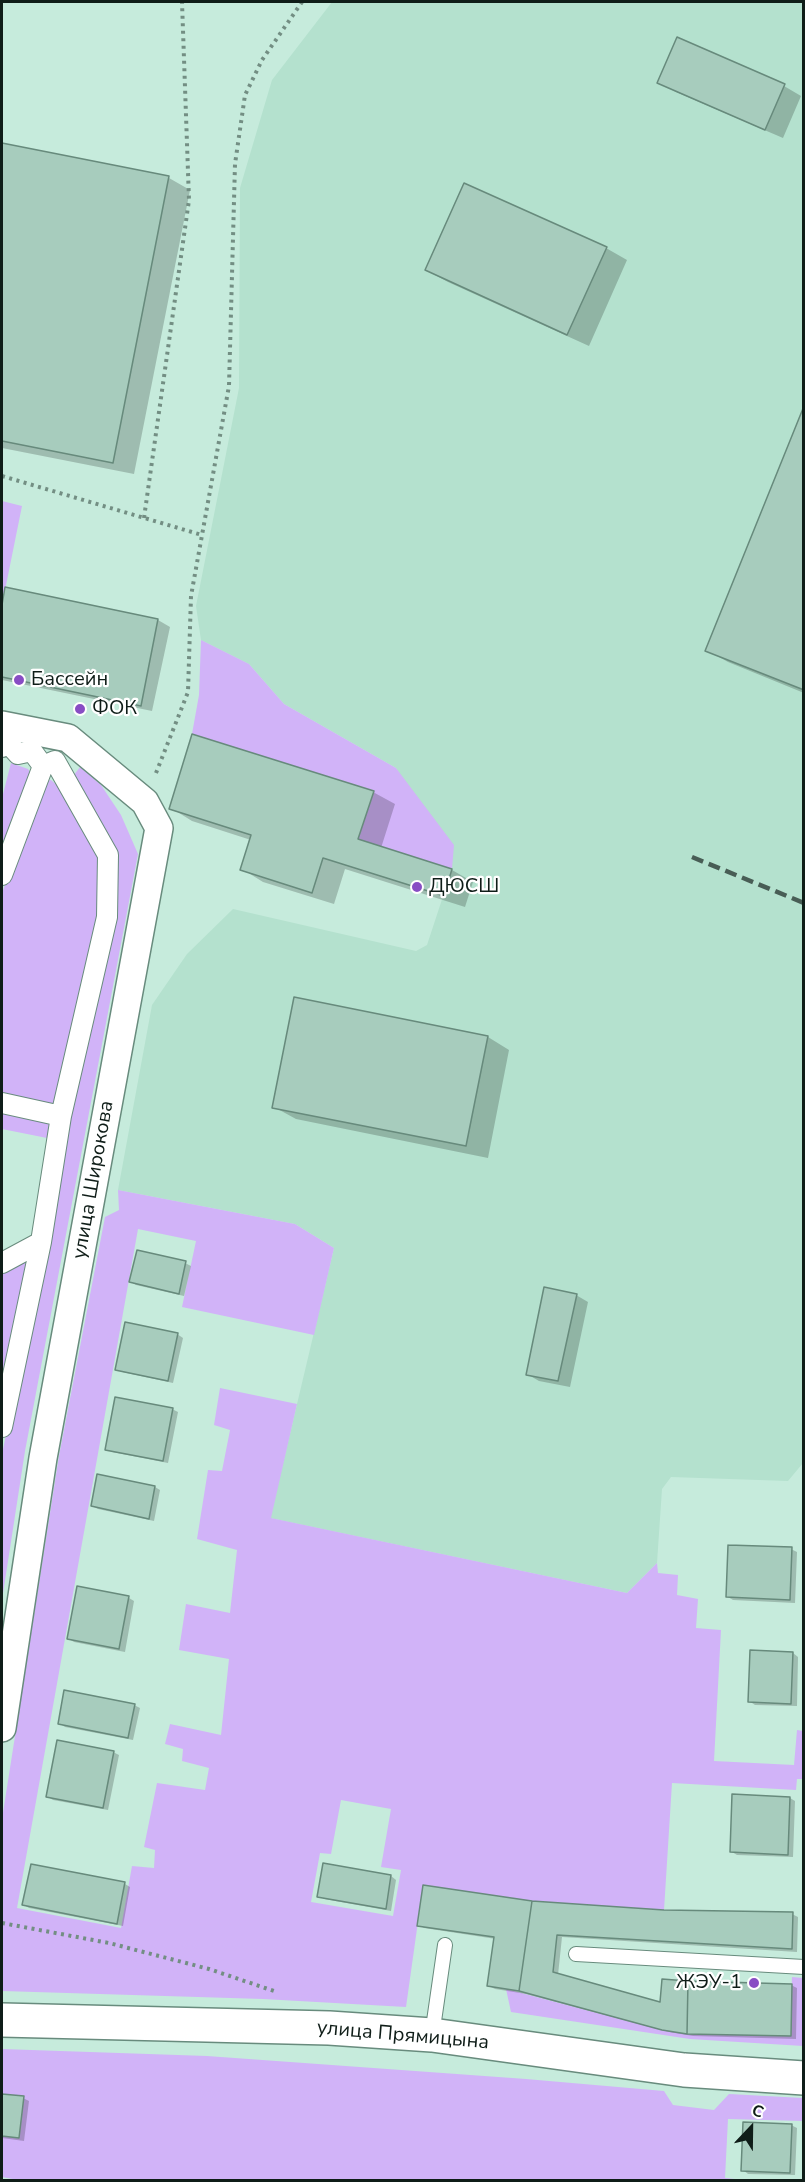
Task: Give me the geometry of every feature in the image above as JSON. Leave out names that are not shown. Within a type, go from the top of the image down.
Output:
[{"type":"street","name":"улица Широкова","points":[[2,725],[68,738],[145,802],[159,828],[43,1458],[2,1728]]},
{"type":"street","points":[[2,747],[8,743],[18,754],[32,751],[43,766]]},
{"type":"street","points":[[2,875],[43,766],[55,761],[108,855],[107,917],[61,1116],[41,1242],[2,1426]]},
{"type":"street","points":[[2,1103],[61,1116]]},
{"type":"street","points":[[2,1263],[41,1242]]},
{"type":"street","name":"улица Прямицына","points":[[2,2020],[329,2028],[432,2035],[684,2070],[804,2078]]},
{"type":"lane","points":[[432,2035],[446,1946]]},
{"type":"lane","points":[[576,1954],[804,1967]]},
{"type":"path","points":[[144,518],[189,200],[182,2]]},
{"type":"path","points":[[145,802],[188,692],[191,596],[229,386],[235,165],[245,95],[262,60],[302,2]]},
{"type":"path","points":[[2,476],[202,535]]},
{"type":"path","points":[[2,1923],[109,1943],[209,1969],[280,1994]]},
{"type":"shaded area","points":[[332,2],[803,2],[803,1463],[788,1481],[671,1477],[662,1489],[657,1563],[627,1593],[270,1518],[334,1248],[295,1224],[118,1190],[152,1005],[187,954],[233,909],[416,951],[427,945],[452,869],[396,768],[284,704],[249,664],[201,640],[196,606],[239,388],[240,188],[272,80]]},
{"type":"shaded area","points":[[2,501],[22,506],[2,605]]},
{"type":"shaded area","points":[[201,640],[249,664],[284,704],[396,768],[454,845],[452,869],[358,839],[373,791],[192,734],[199,695]]},
{"type":"shaded area","points":[[11,763],[28,769],[32,775],[2,855],[2,798]]},
{"type":"shaded area","points":[[80,767],[101,785],[121,815],[138,854],[25,1451],[2,1600],[2,1454],[44,1256],[114,850],[74,775]]},
{"type":"shaded area","points":[[51,780],[60,788],[100,855],[101,913],[54,1104],[2,1093],[2,893],[43,782]]},
{"type":"shaded area","points":[[2,1109],[50,1118],[47,1138],[2,1129]]},
{"type":"shaded area","points":[[118,1190],[295,1224],[334,1248],[314,1335],[182,1307],[196,1241],[138,1229],[17,1908],[121,1928],[132,1866],[154,1868],[155,1850],[144,1847],[157,1783],[205,1790],[209,1768],[182,1761],[183,1749],[165,1744],[170,1724],[221,1735],[229,1659],[179,1650],[186,1604],[230,1613],[237,1550],[197,1539],[208,1470],[222,1471],[230,1430],[214,1425],[220,1388],[297,1404],[271,1518],[627,1593],[657,1563],[658,1573],[678,1575],[677,1595],[698,1599],[696,1628],[721,1630],[714,1761],[794,1765],[797,1730],[803,1731],[803,1779],[797,1779],[796,1790],[672,1783],[664,1910],[532,1901],[423,1886],[406,2007],[263,1999],[2,1991],[2,1819],[59,1456],[105,1217],[119,1210]],"holes":[[[341,1800],[391,1809],[381,1867],[401,1870],[393,1916],[311,1902],[320,1853],[331,1854]]]},
{"type":"shaded area","points":[[32,1253],[2,1400],[2,1270]]},
{"type":"shaded area","points":[[792,1977],[803,1978],[803,2046],[690,2039],[511,2012],[506,1989],[662,2030],[687,2034],[790,2036]]},
{"type":"shaded area","points":[[2,2049],[207,2056],[526,2079],[664,2091],[673,2105],[714,2110],[729,2094],[803,2098],[803,2121],[728,2119],[725,2178],[745,2180],[18,2180],[2,2177]]},
{"type":"building","points":[[677,37],[785,84],[765,130],[657,83]]},
{"type":"building","points":[[2,143],[169,176],[113,463],[2,441]]},
{"type":"building","points":[[464,183],[607,247],[567,335],[425,270]]},
{"type":"building","points":[[804,406],[804,690],[705,651]]},
{"type":"building","points":[[5,587],[158,619],[141,706],[2,677],[2,605]]},
{"type":"building","points":[[192,734],[374,791],[358,839],[452,869],[444,896],[323,858],[312,893],[240,870],[251,835],[169,809]]},
{"type":"building","points":[[294,997],[488,1036],[466,1146],[272,1108]]},
{"type":"building","points":[[137,1250],[186,1261],[179,1294],[129,1282]]},
{"type":"building","points":[[544,1287],[577,1294],[558,1381],[526,1375]]},
{"type":"building","points":[[125,1322],[178,1333],[168,1381],[115,1370]]},
{"type":"building","points":[[115,1397],[173,1408],[163,1461],[105,1450]]},
{"type":"building","points":[[97,1474],[155,1486],[149,1519],[91,1506]]},
{"type":"building","points":[[728,1545],[792,1547],[790,1600],[726,1597]]},
{"type":"building","points":[[77,1586],[129,1596],[119,1649],[67,1639]]},
{"type":"building","points":[[750,1650],[793,1652],[791,1704],[748,1702]]},
{"type":"building","points":[[64,1690],[135,1704],[128,1738],[58,1724]]},
{"type":"building","points":[[57,1740],[114,1751],[103,1808],[46,1797]]},
{"type":"building","points":[[732,1794],[790,1797],[788,1855],[730,1852]]},
{"type":"building","points":[[323,1863],[391,1875],[386,1909],[317,1897]]},
{"type":"building","points":[[31,1864],[125,1882],[117,1924],[22,1905]]},
{"type":"building","points":[[423,1885],[532,1901],[519,1991],[487,1986],[494,1937],[417,1926]]},
{"type":"building","points":[[532,1901],[664,1910],[793,1912],[792,1949],[557,1935],[553,1972],[660,2002],[662,1979],[688,1981],[687,2034],[662,2030],[519,1991]]},
{"type":"building","points":[[688,1981],[792,1984],[791,2036],[687,2034]]},
{"type":"building","points":[[2,2094],[24,2096],[19,2138],[2,2136]]},
{"type":"building","points":[[743,2122],[792,2124],[790,2173],[741,2171]]},
{"type":"railway","points":[[692,857],[804,903]]},
{"type":"place","name":"Бассейн","points":[[19,680]]},
{"type":"place","name":"ФОК","points":[[80,709]]},
{"type":"place","name":"ДЮСШ","points":[[417,887]]},
{"type":"place","name":"ЖЭУ-1","points":[[754,1983]]}]
